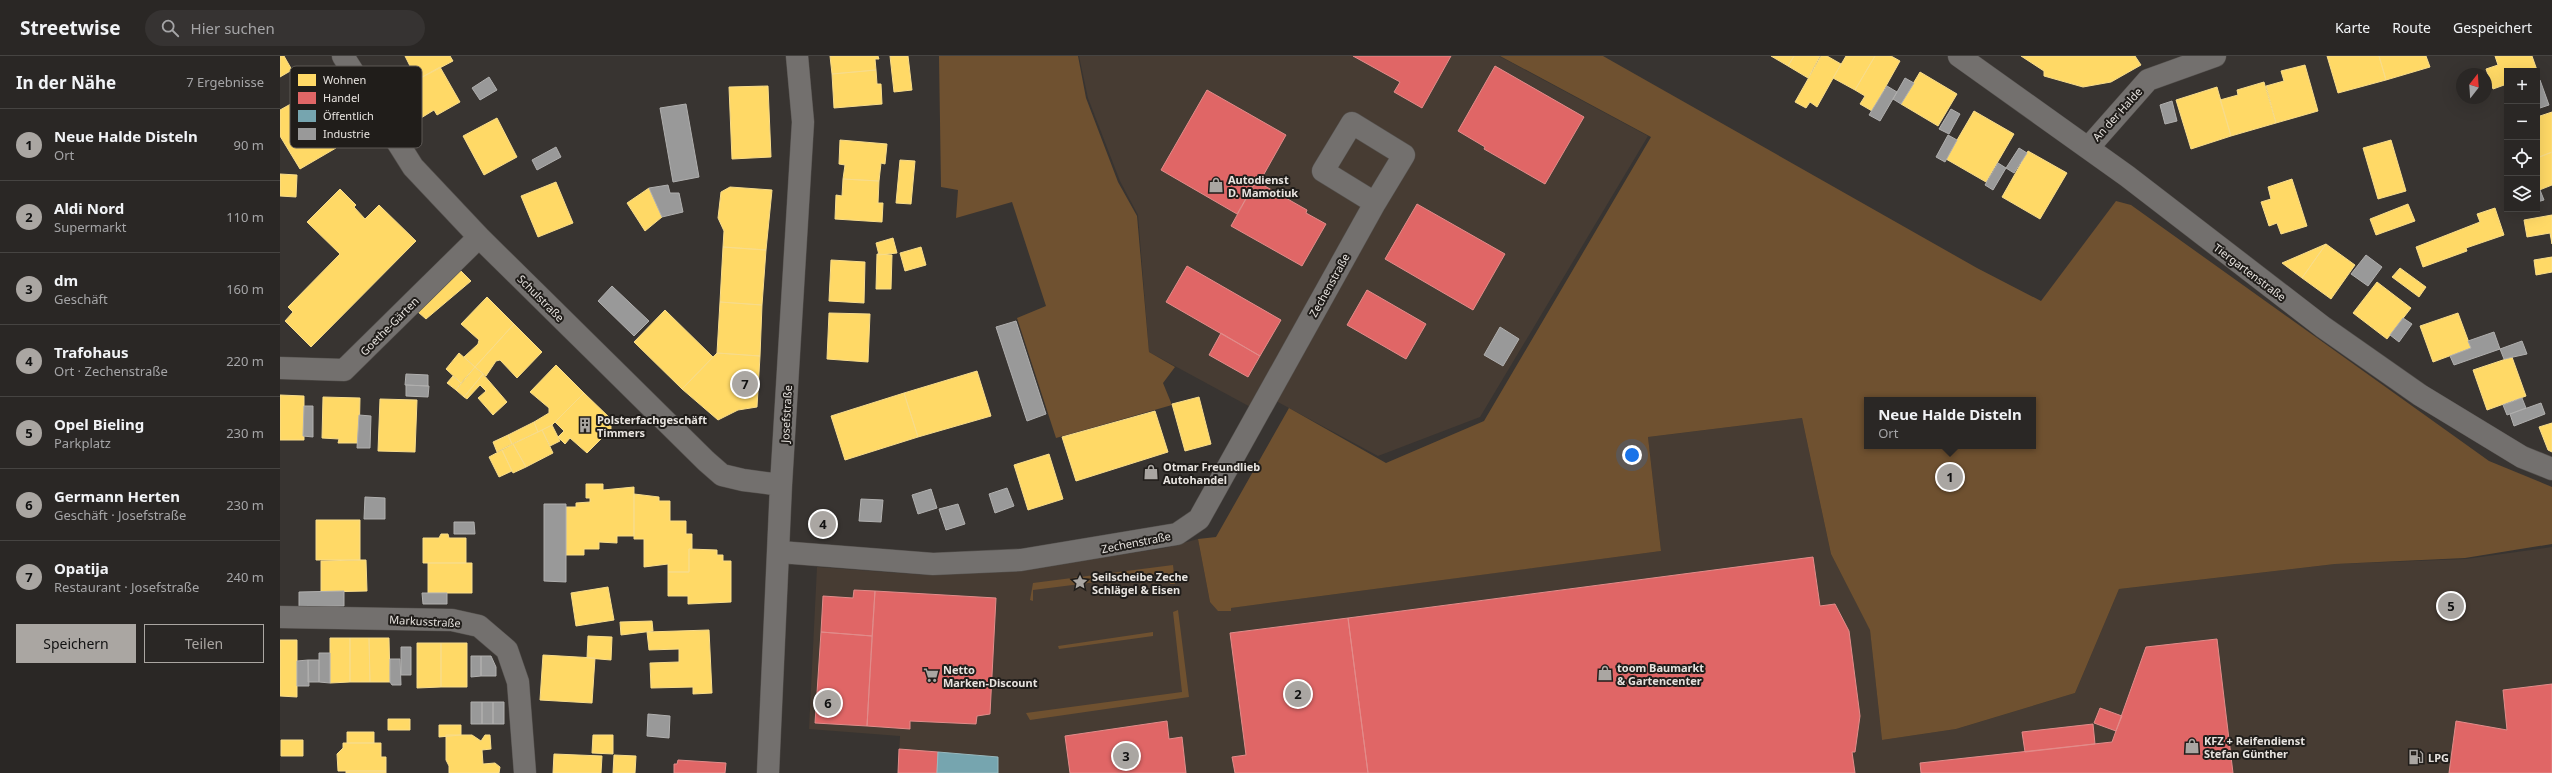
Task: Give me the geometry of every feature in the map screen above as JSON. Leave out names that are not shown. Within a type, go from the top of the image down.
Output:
[{"type":"street","name":"Schulstraße","points":[[343,56],[349,66]]},
{"type":"street","name":"Josefstraße","points":[[768,773],[780,552],[781,485],[803,122],[797,56]]},
{"type":"street","name":"Tiergartenstraße","points":[[1959,56],[2088,148],[2323,327],[2420,395],[2522,457],[2552,469]]},
{"type":"street","name":"An der Halde","points":[[2088,148],[2148,80],[2215,56]]},
{"type":"street","name":"Schulstraße","points":[[401,148],[413,167],[479,237],[722,475],[743,480],[781,485]]},
{"type":"street","name":"Zechenstraße","points":[[780,552],[911,563],[989,562],[1084,552],[1177,534],[1199,519],[1375,203]]},
{"type":"street","name":"Goethe-Gärten","points":[[280,368],[344,370],[479,237]]},
{"type":"street","name":"Markusstraße","points":[[280,617],[452,620],[479,626],[507,650],[518,682],[525,773]]},
{"type":"shaded area","points":[[939,56],[1078,56],[1086,98],[1118,182],[1137,216],[1149,352],[1175,367],[1163,383],[1172,405],[1056,438],[1017,318],[1046,306],[1012,202],[956,218],[958,190],[941,187]]},
{"type":"shaded area","points":[[1079,56],[1499,56],[1648,136],[1480,417],[1378,456],[1276,401],[1267,416],[1149,352],[1138,215],[1120,181],[1088,98]]},
{"type":"shaded area","points":[[1500,56],[1603,56],[1977,268],[2041,301],[2116,201],[2131,205],[2489,461],[2552,487],[2552,544],[2465,558],[2335,564],[2119,589],[2075,693],[1956,729],[1882,740],[1870,630],[1831,554],[1802,418],[1648,437],[1661,551],[1231,608],[1231,611],[1218,611],[1210,602],[1198,539],[1216,537],[1289,408],[1386,463],[1484,421],[1651,137]]},
{"type":"shaded area","points":[[1802,418],[1831,554],[1870,629],[1882,740],[1956,729],[2075,693],[2119,589],[2335,564],[2466,559],[2552,547],[2552,773],[898,773],[900,736],[809,729],[817,567],[926,575],[1023,569],[1165,548],[1198,539],[1210,602],[1230,608],[1661,551],[1648,437]]},
{"type":"shaded area","points":[[1173,565],[1175,584],[1170,584],[1168,573],[1033,590],[1033,601],[1030,600],[1033,583]]},
{"type":"shaded area","points":[[1178,610],[1189,697],[1030,720],[1026,713],[1182,692],[1173,612]]},
{"type":"shaded area","points":[[1153,632],[1153,636],[1059,649],[1058,646]]},
{"type":"building: Wohnen","points":[[280,56],[284,56],[290,66],[290,71],[280,77]]},
{"type":"building: Wohnen","points":[[405,56],[450,56],[453,61],[422,77],[422,66],[410,66]]},
{"type":"building: Wohnen","points":[[830,56],[878,56],[879,59],[875,59],[876,70],[832,74]]},
{"type":"building: Wohnen","points":[[890,56],[908,56],[912,90],[894,92]]},
{"type":"building: Wohnen","points":[[1771,56],[1794,56],[1788,66]]},
{"type":"building: Wohnen","points":[[1794,56],[1820,56],[1808,78],[1788,66]]},
{"type":"building: Wohnen","points":[[1821,56],[1827,56],[1841,64],[1817,107],[1810,102],[1806,108],[1795,102]]},
{"type":"building: Wohnen","points":[[1846,56],[1875,56],[1855,90],[1833,78]]},
{"type":"building: Wohnen","points":[[1875,56],[1891,56],[1900,61],[1872,111],[1860,104],[1865,96],[1855,90]]},
{"type":"building: Wohnen","points":[[2021,56],[2135,56],[2141,65],[2111,82],[2083,87],[2044,76],[2044,71]]},
{"type":"building: Wohnen","points":[[2327,56],[2379,56],[2386,80],[2338,93]]},
{"type":"building: Wohnen","points":[[2379,56],[2426,56],[2430,67],[2386,80]]},
{"type":"building: Wohnen","points":[[2495,56],[2532,56],[2536,68],[2504,68],[2504,85],[2493,89],[2492,68],[2489,68],[2498,65]]},
{"type":"building: Wohnen","points":[[2305,65],[2318,111],[2276,123],[2266,86],[2284,81],[2281,71]]},
{"type":"building: Wohnen","points":[[440,67],[460,102],[437,115],[434,110],[422,117],[422,77]]},
{"type":"building: Wohnen","points":[[876,70],[877,84],[881,84],[882,104],[834,108],[832,74]]},
{"type":"building: Wohnen","points":[[1920,72],[1957,94],[1938,126],[1901,104]]},
{"type":"building: Wohnen","points":[[2264,82],[2276,123],[2231,136],[2220,100],[2238,95],[2237,90]]},
{"type":"building: Wohnen","points":[[768,86],[771,157],[732,159],[729,87]]},
{"type":"building: Wohnen","points":[[2217,87],[2231,136],[2191,149],[2176,100]]},
{"type":"building: Wohnen","points":[[290,104],[290,148],[336,148],[300,169],[280,136],[280,110]]},
{"type":"building: Wohnen","points":[[1974,111],[2014,134],[1986,182],[1946,159]]},
{"type":"building: Wohnen","points":[[2552,112],[2552,152],[2540,157],[2540,140],[2540,116]]},
{"type":"building: Wohnen","points":[[497,118],[517,157],[484,175],[463,136]]},
{"type":"building: Wohnen","points":[[840,140],[887,144],[885,164],[881,163],[879,181],[843,179],[845,165],[839,164]]},
{"type":"building: Wohnen","points":[[2391,140],[2406,191],[2378,199],[2363,148]]},
{"type":"building: Wohnen","points":[[2028,151],[2067,173],[2040,219],[2002,197]]},
{"type":"building: Wohnen","points":[[2552,152],[2552,185],[2540,190],[2540,176],[2540,157]]},
{"type":"building: Wohnen","points":[[900,160],[915,161],[911,204],[896,203]]},
{"type":"building: Wohnen","points":[[280,174],[297,175],[296,197],[280,196]]},
{"type":"building: Wohnen","points":[[843,179],[879,181],[878,203],[883,203],[882,222],[835,219],[836,195],[842,196]]},
{"type":"building: Wohnen","points":[[2292,179],[2307,226],[2281,234],[2277,223],[2269,226],[2261,202],[2271,199],[2268,187]]},
{"type":"building: Wohnen","points":[[556,182],[573,223],[538,237],[521,196]]},
{"type":"building: Wohnen","points":[[730,187],[772,190],[766,250],[723,247],[724,231],[718,218],[721,192]]},
{"type":"building: Wohnen","points":[[649,188],[662,217],[645,231],[627,203]]},
{"type":"building: Wohnen","points":[[340,189],[356,205],[354,207],[365,219],[379,205],[416,241],[311,347],[285,321],[293,312],[288,307],[340,254],[307,222]]},
{"type":"building: Wohnen","points":[[2408,204],[2415,221],[2376,235],[2370,219]]},
{"type":"building: Wohnen","points":[[2495,208],[2504,235],[2466,248],[2467,251],[2423,267],[2416,247],[2480,222],[2477,214]]},
{"type":"building: Wohnen","points":[[2552,215],[2552,244],[2550,233],[2527,237],[2524,220]]},
{"type":"building: Wohnen","points":[[893,238],[897,253],[879,255],[876,243]]},
{"type":"building: Wohnen","points":[[2326,244],[2302,278],[2282,263]]},
{"type":"building: Wohnen","points":[[2326,244],[2355,265],[2331,299],[2302,278]]},
{"type":"building: Wohnen","points":[[723,247],[766,250],[762,305],[720,302]]},
{"type":"building: Wohnen","points":[[921,247],[926,265],[905,271],[900,253]]},
{"type":"building: Wohnen","points":[[877,254],[892,255],[891,289],[876,289]]},
{"type":"building: Wohnen","points":[[2552,257],[2552,272],[2536,275],[2534,260]]},
{"type":"building: Wohnen","points":[[831,260],[865,262],[864,303],[829,301]]},
{"type":"building: Wohnen","points":[[2400,268],[2426,287],[2419,297],[2392,277]]},
{"type":"building: Wohnen","points":[[460,270],[471,281],[426,319],[418,312]]},
{"type":"building: Wohnen","points":[[2377,282],[2411,308],[2387,339],[2353,313]]},
{"type":"building: Wohnen","points":[[487,297],[514,324],[475,367],[464,357],[478,344],[479,340],[461,324]]},
{"type":"building: Wohnen","points":[[720,302],[762,305],[760,356],[717,353]]},
{"type":"building: Wohnen","points":[[665,310],[713,357],[682,389],[634,342]]},
{"type":"building: Wohnen","points":[[829,313],[870,314],[868,362],[827,359]]},
{"type":"building: Wohnen","points":[[2458,313],[2471,348],[2433,362],[2420,326]]},
{"type":"building: Wohnen","points":[[514,324],[542,352],[517,378],[500,360],[496,361],[486,376],[475,367]]},
{"type":"building: Wohnen","points":[[459,353],[475,367],[461,383],[446,369]]},
{"type":"building: Wohnen","points":[[717,353],[760,356],[757,407],[738,410],[718,420],[682,389]]},
{"type":"building: Wohnen","points":[[2512,357],[2526,396],[2487,410],[2473,370]]},
{"type":"building: Wohnen","points":[[556,365],[584,393],[552,425],[538,432],[534,422],[549,413],[549,408],[530,392]]},
{"type":"building: Wohnen","points":[[475,367],[483,374],[464,397],[456,390]]},
{"type":"building: Wohnen","points":[[977,371],[991,416],[918,437],[904,393]]},
{"type":"building: Wohnen","points":[[483,374],[507,402],[493,415],[478,398],[486,391],[480,385],[467,399],[464,397]]},
{"type":"building: Wohnen","points":[[453,376],[461,383],[456,390],[447,383]]},
{"type":"building: Wohnen","name":"Polsterfachgeschäft Timmers","points":[[584,393],[611,419],[611,429],[587,453],[570,438],[565,444],[558,437],[564,431],[555,422]]},
{"type":"building: Wohnen","points":[[904,393],[918,437],[845,460],[831,416]]},
{"type":"building: Wohnen","points":[[280,395],[304,396],[304,440],[280,440]]},
{"type":"building: Wohnen","points":[[323,397],[360,398],[359,443],[338,443],[339,439],[322,438]]},
{"type":"building: Wohnen","points":[[1199,397],[1211,444],[1185,451],[1172,404]]},
{"type":"building: Wohnen","points":[[380,399],[417,400],[415,452],[378,451]]},
{"type":"building: Wohnen","points":[[1155,411],[1168,452],[1076,481],[1062,437]]},
{"type":"building: Wohnen","points":[[534,422],[538,432],[512,444],[508,435]]},
{"type":"building: Wohnen","points":[[2552,423],[2552,452],[2548,450],[2539,427]]},
{"type":"building: Wohnen","points":[[552,425],[560,441],[550,446],[542,430]]},
{"type":"building: Wohnen","points":[[542,430],[553,453],[526,467],[513,444]]},
{"type":"building: Wohnen","points":[[508,435],[512,444],[497,452],[493,442]]},
{"type":"building: Wohnen","points":[[513,444],[526,467],[513,473],[502,450]]},
{"type":"building: Wohnen","points":[[502,450],[512,471],[499,477],[489,457]]},
{"type":"building: Wohnen","points":[[1049,454],[1063,499],[1028,510],[1014,465]]},
{"type":"building: Wohnen","points":[[586,484],[603,484],[603,490],[634,487],[634,536],[617,536],[617,543],[599,542],[599,549],[584,549],[584,555],[566,555],[566,507],[576,507],[576,503],[590,502],[590,498],[586,498]]},
{"type":"building: Wohnen","points":[[634,494],[659,497],[659,501],[670,501],[670,521],[686,521],[686,534],[692,534],[692,549],[689,549],[689,572],[668,572],[668,564],[644,567],[644,539],[634,539]]},
{"type":"building: Wohnen","points":[[316,520],[360,520],[360,560],[316,560]]},
{"type":"building: Wohnen","points":[[441,534],[448,534],[449,538],[466,538],[466,563],[423,563],[423,538],[439,538]]},
{"type":"building: Wohnen","points":[[689,549],[717,550],[717,555],[723,555],[723,561],[731,561],[731,602],[688,604],[688,596],[668,596],[668,572],[689,572]]},
{"type":"building: Wohnen","points":[[366,560],[367,591],[321,592],[321,561]]},
{"type":"building: Wohnen","points":[[428,563],[472,563],[472,593],[428,593]]},
{"type":"building: Wohnen","points":[[608,587],[614,620],[576,626],[571,593]]},
{"type":"building: Wohnen","points":[[652,621],[653,631],[621,635],[620,622]]},
{"type":"building: Wohnen","points":[[709,630],[712,693],[693,694],[693,687],[651,688],[650,663],[679,662],[679,649],[649,650],[647,632]]},
{"type":"building: Wohnen","points":[[588,636],[612,637],[611,660],[587,658]]},
{"type":"building: Wohnen","points":[[330,638],[350,638],[350,682],[330,683]]},
{"type":"building: Wohnen","points":[[350,638],[369,638],[370,682],[350,682]]},
{"type":"building: Wohnen","points":[[369,638],[389,638],[390,682],[370,682]]},
{"type":"building: Wohnen","points":[[280,640],[297,640],[297,697],[280,696]]},
{"type":"building: Wohnen","points":[[417,643],[441,643],[441,687],[417,688]]},
{"type":"building: Wohnen","points":[[441,643],[467,643],[467,687],[441,687]]},
{"type":"building: Wohnen","points":[[543,655],[595,658],[592,703],[540,700]]},
{"type":"building: Wohnen","points":[[388,719],[410,719],[410,730],[388,730]]},
{"type":"building: Wohnen","points":[[439,725],[461,725],[461,735],[439,737]]},
{"type":"building: Wohnen","points":[[347,732],[374,732],[374,743],[347,743]]},
{"type":"building: Wohnen","points":[[446,735],[472,735],[481,741],[485,735],[490,735],[491,749],[482,750],[483,764],[495,763],[500,767],[499,773],[449,773],[449,766],[446,760]]},
{"type":"building: Wohnen","points":[[593,735],[613,735],[613,754],[592,753]]},
{"type":"building: Wohnen","points":[[281,740],[303,740],[303,756],[281,756]]},
{"type":"building: Wohnen","points":[[343,743],[381,743],[381,757],[386,757],[386,771],[338,771],[337,754],[343,748]]},
{"type":"building: Wohnen","points":[[554,754],[602,756],[601,773],[553,773]]},
{"type":"building: Wohnen","points":[[614,755],[636,756],[635,773],[613,773]]},
{"type":"building: Wohnen","points":[[346,771],[386,771],[386,773],[346,773]]},
{"type":"building: Handel","points":[[1353,56],[1451,56],[1422,108],[1394,92],[1400,82]]},
{"type":"building: Handel","points":[[1495,66],[1584,117],[1545,184],[1484,149],[1485,147],[1458,131]]},
{"type":"building: Handel","points":[[1207,90],[1286,135],[1259,183],[1256,181],[1237,214],[1161,170]]},
{"type":"building: Handel","points":[[1256,181],[1307,210],[1306,213],[1326,224],[1302,266],[1231,226]]},
{"type":"building: Handel","points":[[1417,204],[1505,254],[1473,310],[1385,259]]},
{"type":"building: Handel","points":[[1187,266],[1281,320],[1260,356],[1166,302]]},
{"type":"building: Handel","points":[[1367,290],[1426,324],[1406,359],[1347,325]]},
{"type":"building: Handel","points":[[1221,333],[1260,356],[1248,377],[1209,355]]},
{"type":"building: Handel","name":"toom Baumarkt & Gartencenter","points":[[1813,557],[1820,606],[1835,604],[1849,631],[1860,716],[1855,752],[1852,752],[1855,773],[1368,773],[1348,618]]},
{"type":"building: Handel","points":[[854,590],[875,591],[872,636],[821,632],[823,596],[853,598]]},
{"type":"building: Handel","name":"Netto Marken-Discount","points":[[875,591],[996,598],[990,714],[977,716],[976,724],[910,721],[910,729],[867,726]]},
{"type":"building: Handel","points":[[1348,618],[1368,773],[1235,773],[1232,757],[1246,755],[1230,633]]},
{"type":"building: Handel","points":[[821,632],[872,636],[867,726],[815,723]]},
{"type":"building: Handel","points":[[2217,639],[2233,773],[1921,773],[1920,763],[2112,742],[2146,647]]},
{"type":"building: Handel","points":[[2552,684],[2552,773],[2449,773],[2456,721],[2507,730],[2503,690]]},
{"type":"building: Handel","points":[[2100,708],[2122,716],[2116,731],[2094,723]]},
{"type":"building: Handel","points":[[1167,721],[1169,739],[1182,737],[1186,773],[1070,773],[1065,736]]},
{"type":"building: Handel","points":[[2093,724],[2095,744],[2025,752],[2022,732]]},
{"type":"building: Handel","points":[[899,749],[938,752],[937,773],[898,773]]},
{"type":"building: Handel","points":[[678,760],[726,763],[725,773],[674,773],[674,764],[677,764]]},
{"type":"building: Öffentlich","points":[[938,752],[998,757],[998,773],[937,773]]},
{"type":"building: Industrie","points":[[489,77],[497,90],[480,100],[472,88]]},
{"type":"building: Industrie","points":[[1905,78],[1914,83],[1901,104],[1893,99]]},
{"type":"building: Industrie","points":[[2540,80],[2549,105],[2540,108]]},
{"type":"building: Industrie","points":[[1887,86],[1897,92],[1880,121],[1869,115]]},
{"type":"building: Industrie","points":[[2172,101],[2177,121],[2165,124],[2160,105]]},
{"type":"building: Industrie","points":[[686,104],[699,177],[673,182],[660,108]]},
{"type":"building: Industrie","points":[[1951,109],[1960,114],[1949,134],[1939,129]]},
{"type":"building: Industrie","points":[[1948,135],[1957,140],[1945,162],[1936,157]]},
{"type":"building: Industrie","points":[[556,147],[561,157],[537,170],[532,160]]},
{"type":"building: Industrie","points":[[2019,148],[2027,153],[2014,173],[2006,168]]},
{"type":"building: Industrie","points":[[1998,163],[2006,168],[1993,190],[1985,185]]},
{"type":"building: Industrie","points":[[668,185],[670,193],[679,193],[683,212],[662,217],[649,188]]},
{"type":"building: Industrie","points":[[2540,190],[2544,200],[2540,201]]},
{"type":"building: Industrie","points":[[2366,255],[2382,267],[2368,286],[2351,274]]},
{"type":"building: Industrie","points":[[612,286],[649,321],[634,336],[598,301]]},
{"type":"building: Industrie","points":[[2403,318],[2412,324],[2399,342],[2390,335]]},
{"type":"building: Industrie","points":[[1016,321],[1046,414],[1027,421],[996,327]]},
{"type":"building: Industrie","points":[[1500,327],[1519,339],[1503,366],[1484,355]]},
{"type":"building: Industrie","points":[[2494,332],[2500,349],[2454,365],[2450,356],[2471,348],[2468,341]]},
{"type":"building: Industrie","points":[[2522,341],[2527,354],[2504,359],[2500,349]]},
{"type":"building: Industrie","points":[[406,374],[428,375],[428,386],[405,385]]},
{"type":"building: Industrie","points":[[406,385],[429,386],[428,397],[406,396]]},
{"type":"building: Industrie","points":[[2522,398],[2526,408],[2507,415],[2503,405]]},
{"type":"building: Industrie","points":[[2541,403],[2545,414],[2514,426],[2510,414]]},
{"type":"building: Industrie","points":[[304,406],[313,406],[313,437],[303,436]]},
{"type":"building: Industrie","points":[[359,415],[371,416],[370,448],[357,448]]},
{"type":"building: Industrie","points":[[1007,488],[1014,506],[995,513],[989,494]]},
{"type":"building: Industrie","points":[[931,489],[937,508],[918,514],[912,495]]},
{"type":"building: Industrie","points":[[365,497],[385,498],[385,519],[364,519]]},
{"type":"building: Industrie","points":[[861,499],[883,500],[881,522],[859,521]]},
{"type":"building: Industrie","points":[[544,504],[566,504],[566,582],[544,581]]},
{"type":"building: Industrie","points":[[958,504],[965,524],[946,530],[939,509]]},
{"type":"building: Industrie","points":[[454,522],[474,522],[475,534],[454,534]]},
{"type":"building: Industrie","points":[[344,591],[344,606],[299,607],[299,592]]},
{"type":"building: Industrie","points":[[422,593],[447,593],[447,604],[423,604]]},
{"type":"building: Industrie","points":[[401,647],[411,647],[411,675],[401,675]]},
{"type":"building: Industrie","points":[[319,653],[330,653],[330,683],[319,682]]},
{"type":"building: Industrie","points":[[471,656],[481,656],[481,676],[471,677]]},
{"type":"building: Industrie","points":[[481,656],[491,656],[496,667],[496,676],[481,676]]},
{"type":"building: Industrie","points":[[390,659],[400,659],[401,685],[392,685],[390,682]]},
{"type":"building: Industrie","points":[[308,660],[309,686],[297,686],[297,661]]},
{"type":"building: Industrie","points":[[308,660],[319,660],[319,682],[308,682]]},
{"type":"building: Industrie","points":[[471,702],[482,702],[482,724],[471,724]]},
{"type":"building: Industrie","points":[[482,702],[493,702],[493,724],[482,724]]},
{"type":"building: Industrie","points":[[493,702],[504,702],[504,724],[493,724]]},
{"type":"building: Industrie","points":[[648,714],[670,716],[669,738],[647,736]]},
{"type":"place","name":"Autodienst D. Mamotiuk","points":[[1216,185]]},
{"type":"place","name":"Opatija","points":[[745,384]]},
{"type":"place","name":"Polsterfachgeschäft Timmers","points":[[585,425]]},
{"type":"place","name":"Otmar Freundlieb Autohandel","points":[[1151,472]]},
{"type":"place","name":"Neue Halde Disteln","points":[[1950,477]]},
{"type":"place","name":"Trafohaus","points":[[823,524]]},
{"type":"place","name":"Seilscheibe Zeche Schlägel & Eisen","points":[[1080,582]]},
{"type":"place","name":"Opel Bieling","points":[[2451,606]]},
{"type":"place","name":"toom Baumarkt & Gartencenter","points":[[1605,673]]},
{"type":"place","name":"Netto Marken-Discount","points":[[931,675]]},
{"type":"place","name":"Aldi Nord","points":[[1298,694]]},
{"type":"place","name":"Germann Herten","points":[[828,703]]},
{"type":"place","name":"KFZ + Reifendienst Stefan Günther","points":[[2192,746]]},
{"type":"place","name":"dm","points":[[1126,756]]},
{"type":"place","name":"LPG","points":[[2416,757]]}]
